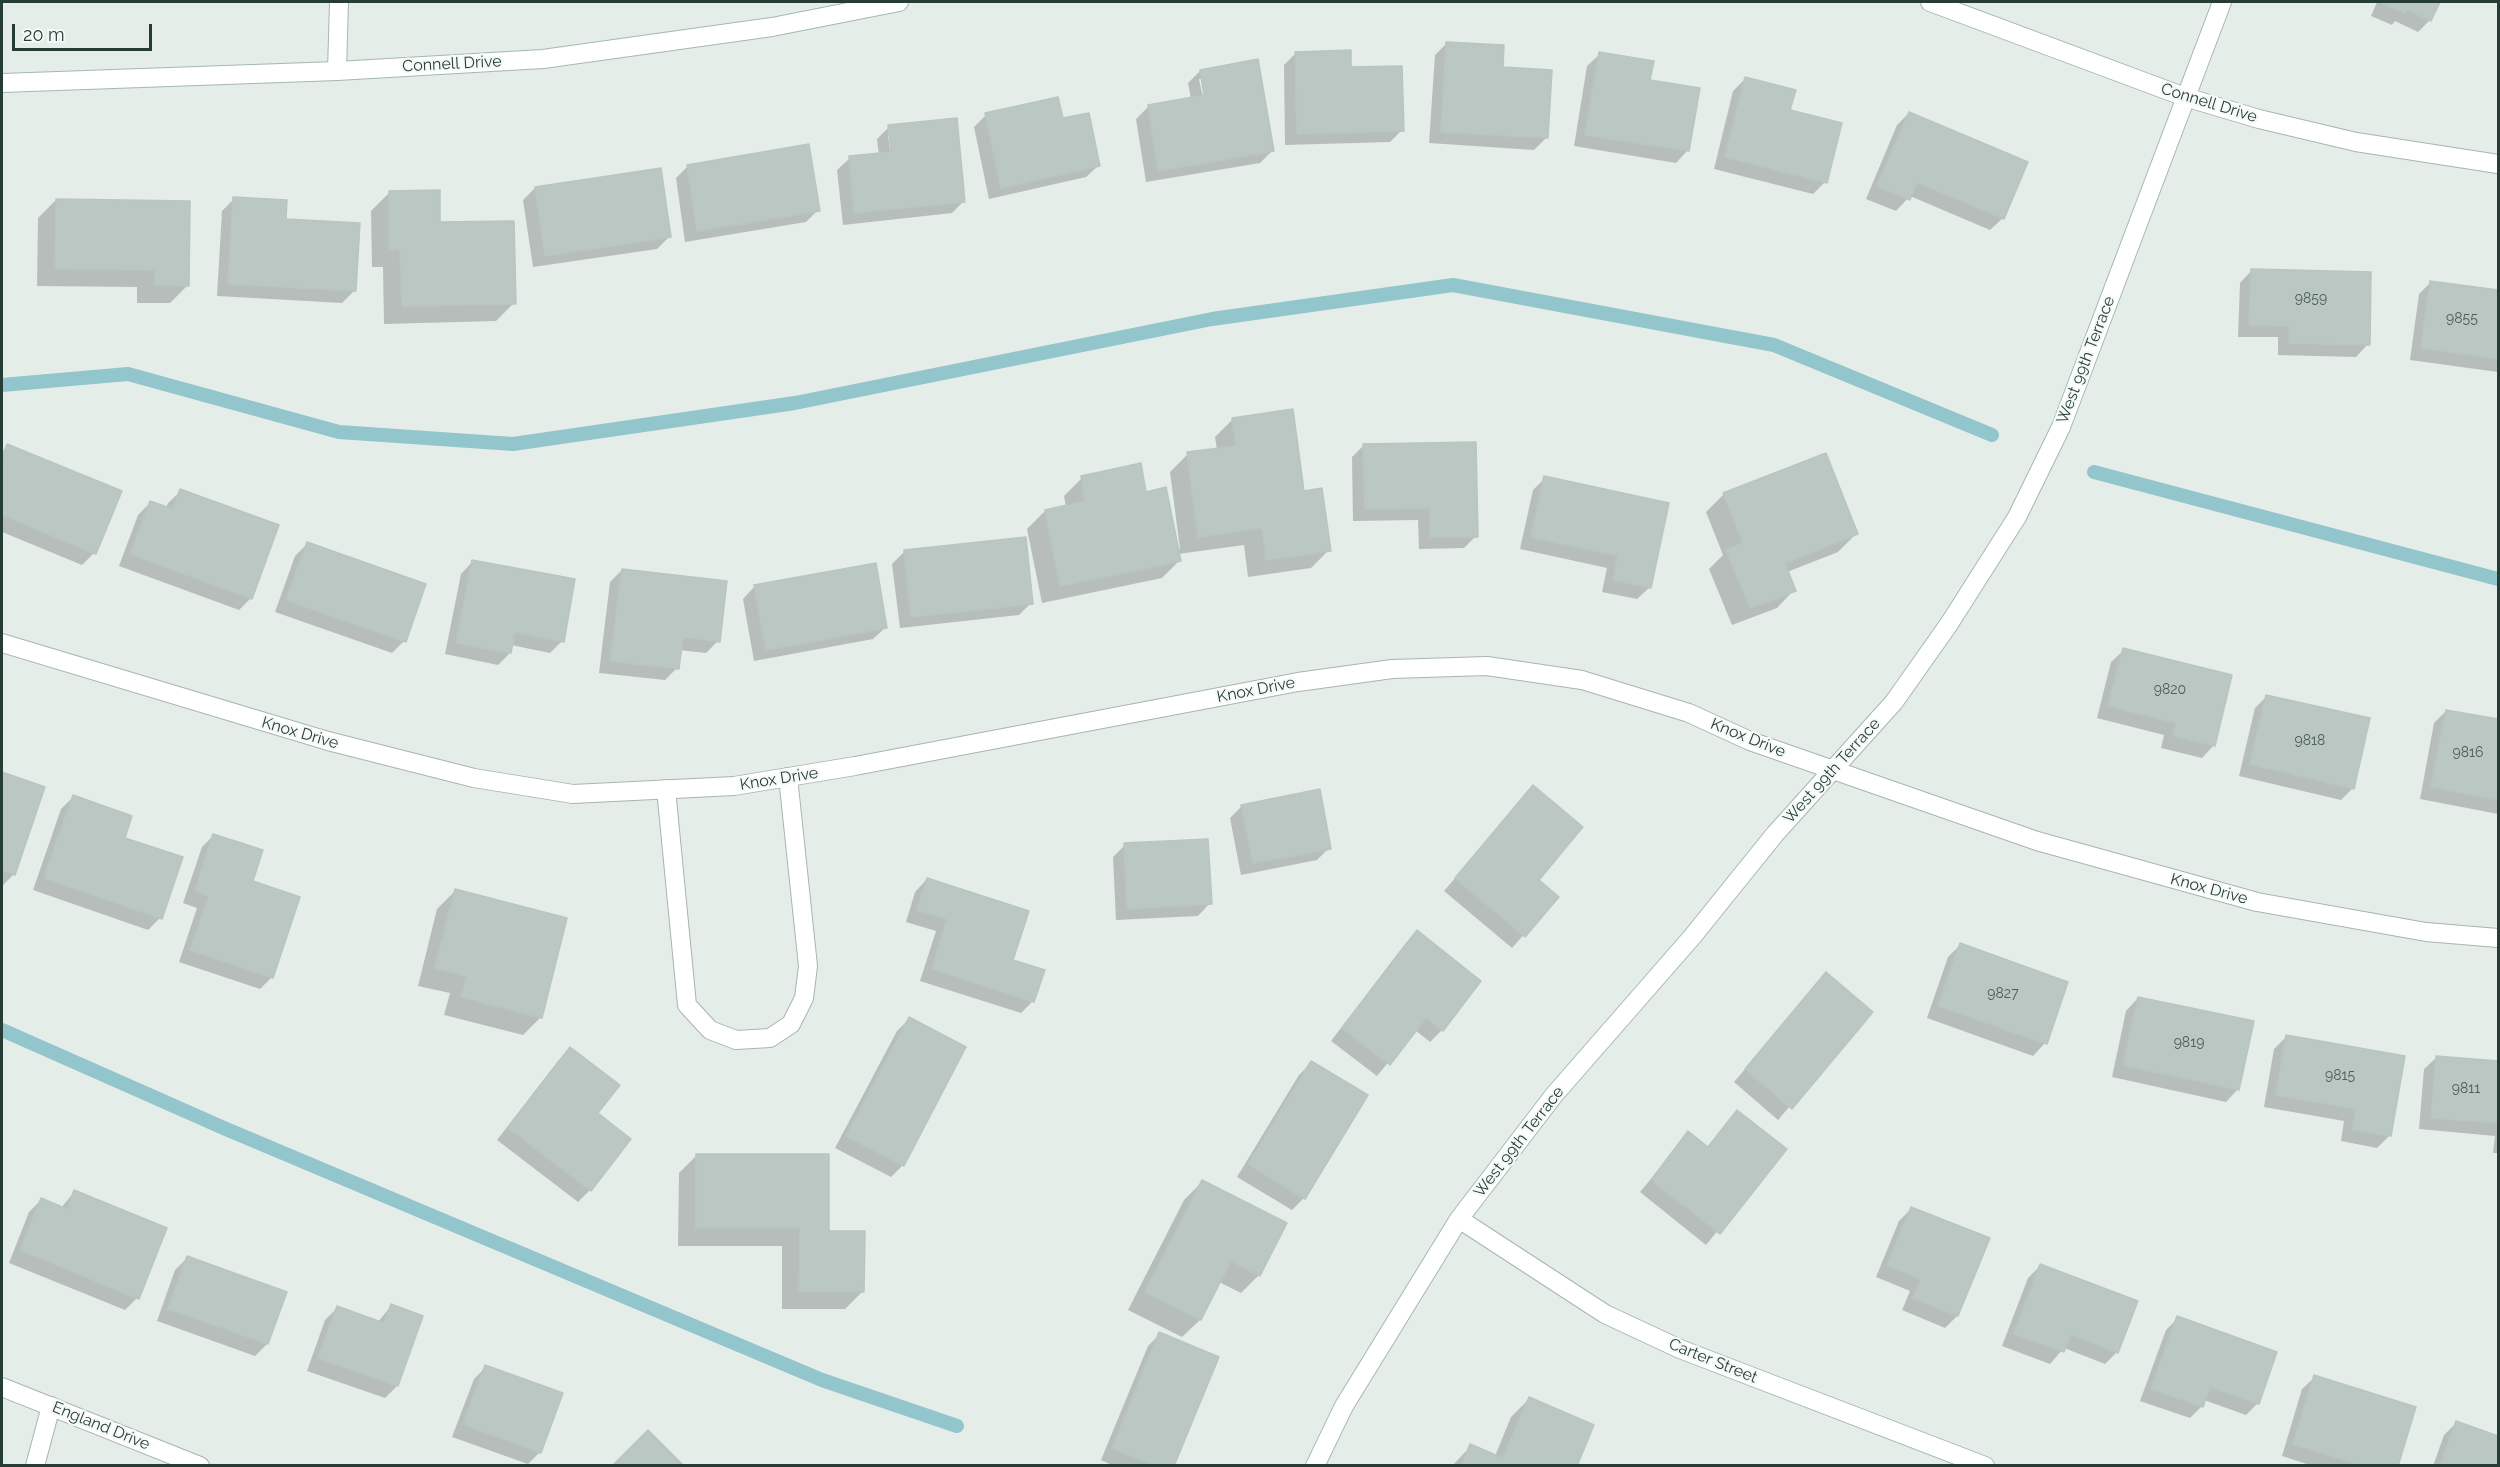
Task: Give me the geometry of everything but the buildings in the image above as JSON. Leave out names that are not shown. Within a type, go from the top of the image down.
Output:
[{"type":"street","points":[[337,71],[339,2]]},
{"type":"street","name":"Connell Drive","points":[[2,83],[337,71],[543,59],[772,27],[899,2]]},
{"type":"street","name":"Connell Drive","points":[[1930,2],[2185,97],[2259,119],[2356,142],[2499,164]]},
{"type":"street","name":"West 99th Terrace","points":[[1315,1466],[1344,1406],[1460,1219],[1554,1095],[1692,937],[1775,834],[1894,702],[2017,517],[2061,427],[2222,2]]},
{"type":"street","name":"Knox Drive","points":[[2,643],[328,741],[474,778],[573,794],[734,786],[1299,682],[1392,669],[1487,666],[1582,680],[1689,713],[1750,741],[2037,841],[2258,902],[2426,932],[2499,939]]},
{"type":"street","points":[[666,789],[687,1005],[710,1030],[736,1040],[770,1038],[791,1024],[804,998],[808,966],[788,777]]},
{"type":"street","name":"Carter Street","points":[[1460,1219],[1605,1314],[1669,1344],[1984,1466]]},
{"type":"street","name":"England Drive","points":[[2,1387],[200,1466]]},
{"type":"street","points":[[35,1466],[51,1406]]},
{"type":"waterway","points":[[2,385],[128,374],[339,432],[513,444],[795,403],[1212,319],[1453,285],[1774,345],[1992,435]]},
{"type":"waterway","points":[[2094,472],[2498,579]]},
{"type":"waterway","points":[[2,1030],[226,1129],[822,1380],[957,1426]]}]
